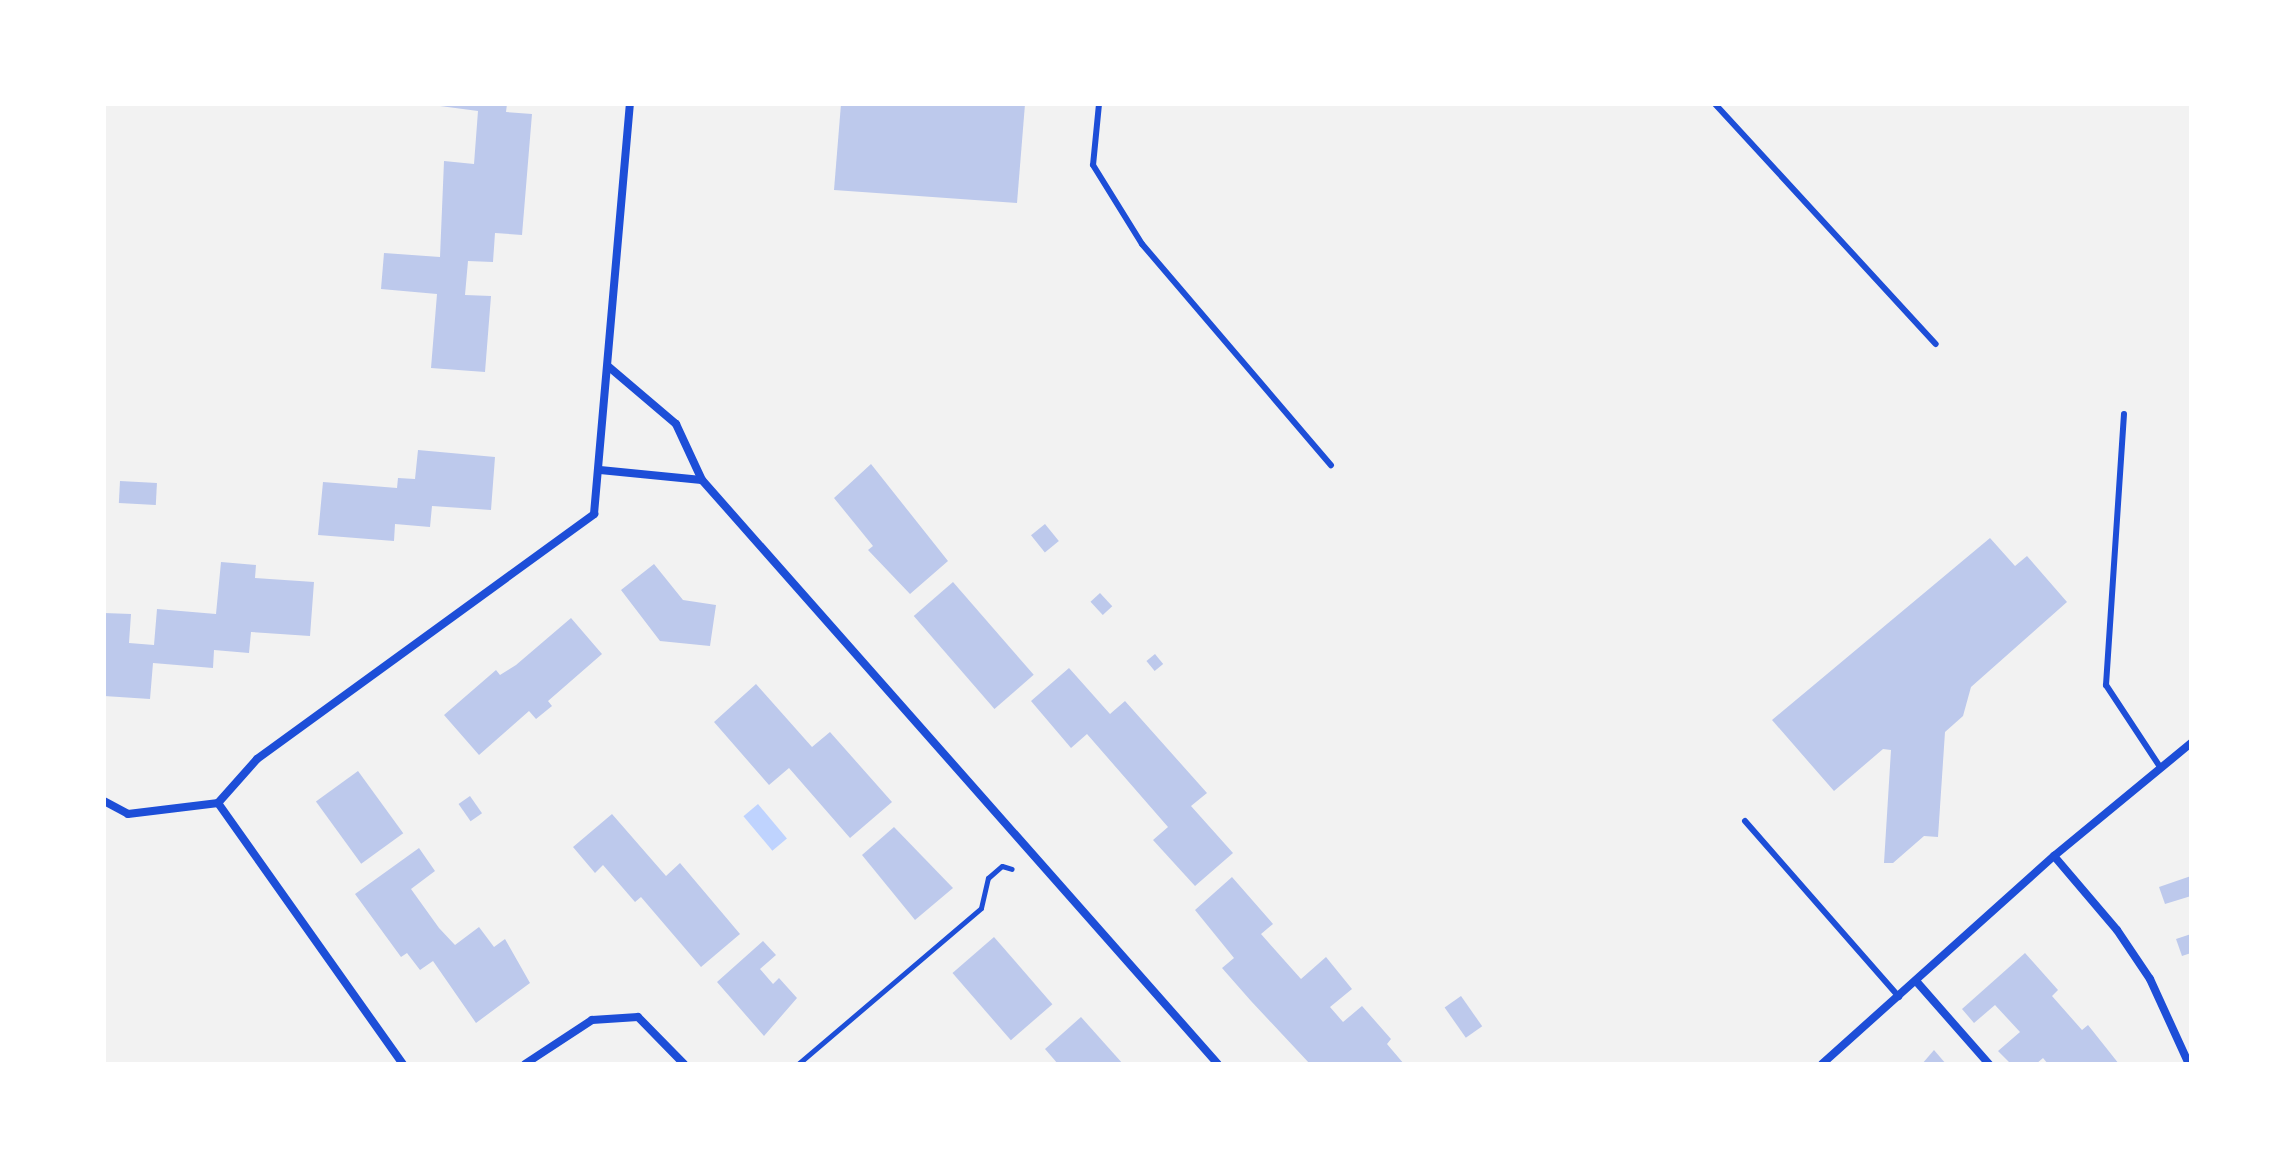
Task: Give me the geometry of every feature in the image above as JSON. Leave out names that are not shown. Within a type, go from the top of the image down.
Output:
[{"type":"street","points":[[104,801],[128,814],[218,803],[257,759],[594,514],[630,104]]},
{"type":"street","points":[[609,367],[676,424],[702,480],[1218,1064]]},
{"type":"street","points":[[600,470],[702,480]]},
{"type":"street","points":[[1822,1064],[2054,856],[2191,743]]},
{"type":"street","points":[[218,803],[403,1064]]},
{"type":"street","points":[[2054,856],[2126,942],[2188,1052],[2189,1064]]},
{"type":"street","points":[[1916,981],[1989,1064]]},
{"type":"street","points":[[525,1064],[592,1020],[638,1017],[684,1064]]},
{"type":"lane","points":[[1099,104],[1093,165],[1134,231],[1331,465]]},
{"type":"lane","points":[[1715,104],[1936,344]]},
{"type":"lane","points":[[2124,414],[2106,685],[2160,767]]},
{"type":"lane","points":[[1745,821],[1899,997]]},
{"type":"path","points":[[798,1064],[981,908],[988,878],[1002,866],[1024,872],[1040,859]]},
{"type":"water","points":[[758,804],[787,838],[772,851],[743,816]]},
{"type":"building","points":[[425,104],[507,104],[506,112],[532,114],[522,235],[495,233],[493,262],[468,261],[465,295],[491,296],[485,372],[431,368],[437,294],[381,289],[384,253],[440,257],[444,161],[474,164],[478,111]]},
{"type":"building","points":[[841,104],[1025,104],[1017,203],[834,190]]},
{"type":"building","points":[[418,450],[495,457],[491,510],[432,506],[430,527],[395,524],[394,541],[318,535],[323,482],[397,488],[398,478],[415,479]]},
{"type":"building","points":[[871,464],[948,561],[910,594],[868,550],[873,546],[834,498]]},
{"type":"building","points":[[120,481],[157,483],[156,505],[119,503]]},
{"type":"building","points":[[1045,524],[1059,541],[1045,552],[1031,535]]},
{"type":"building","points":[[1990,538],[2015,566],[2027,556],[2067,602],[1971,687],[1963,716],[1945,732],[1938,837],[1924,836],[1893,863],[1884,863],[1891,750],[1883,749],[1834,791],[1772,720]]},
{"type":"building","points":[[221,562],[256,565],[255,578],[314,582],[310,636],[251,632],[249,653],[214,650],[213,668],[153,663],[150,699],[104,696],[104,613],[131,614],[129,643],[154,645],[157,609],[216,614]]},
{"type":"building","points":[[654,564],[683,600],[716,605],[710,646],[660,641],[621,590]]},
{"type":"building","points":[[953,582],[1034,675],[994,709],[914,616]]},
{"type":"building","points":[[1100,593],[1112,606],[1103,615],[1090,602]]},
{"type":"building","points":[[571,618],[602,654],[548,701],[552,706],[536,719],[529,711],[479,755],[444,715],[496,670],[500,675],[516,665]]},
{"type":"building","points":[[1155,654],[1163,664],[1155,671],[1146,661]]},
{"type":"building","points":[[1069,668],[1110,714],[1125,701],[1207,793],[1191,806],[1233,853],[1195,886],[1153,840],[1168,827],[1087,734],[1071,748],[1031,701]]},
{"type":"building","points":[[756,684],[812,747],[830,732],[892,802],[850,838],[789,768],[769,785],[714,722]]},
{"type":"building","points":[[358,771],[403,833],[361,864],[316,802]]},
{"type":"building","points":[[470,796],[482,813],[471,821],[459,804]]},
{"type":"building","points":[[612,814],[666,876],[680,863],[740,934],[701,967],[641,897],[635,902],[603,865],[595,873],[573,847]]},
{"type":"building","points":[[894,827],[953,888],[915,920],[862,855]]},
{"type":"building","points":[[419,848],[435,871],[411,889],[439,928],[455,945],[479,927],[494,947],[505,939],[530,983],[476,1023],[433,961],[420,970],[407,953],[401,957],[355,894]]},
{"type":"building","points":[[2191,876],[2191,896],[2165,904],[2159,887]]},
{"type":"building","points":[[1232,877],[1273,924],[1261,934],[1301,979],[1326,957],[1352,989],[1330,1007],[1343,1022],[1362,1006],[1391,1039],[1387,1044],[1404,1064],[1310,1064],[1251,1001],[1222,968],[1234,958],[1195,910]]},
{"type":"building","points":[[2191,934],[2191,953],[2182,956],[2176,939]]},
{"type":"building","points":[[994,937],[1052,1004],[1011,1040],[952,973]]},
{"type":"building","points":[[763,941],[776,955],[760,969],[773,984],[779,978],[797,998],[764,1036],[717,982]]},
{"type":"building","points":[[2025,953],[2058,990],[2052,996],[2082,1030],[2088,1025],[2119,1064],[2048,1064],[2043,1058],[2036,1064],[2011,1064],[1998,1051],[2020,1032],[1995,1005],[1974,1023],[1962,1009]]},
{"type":"building","points":[[1461,996],[1482,1026],[1466,1038],[1445,1007]]},
{"type":"building","points":[[1081,1017],[1123,1064],[1058,1064],[1045,1049]]},
{"type":"building","points":[[1934,1050],[1946,1064],[1922,1064]]}]
